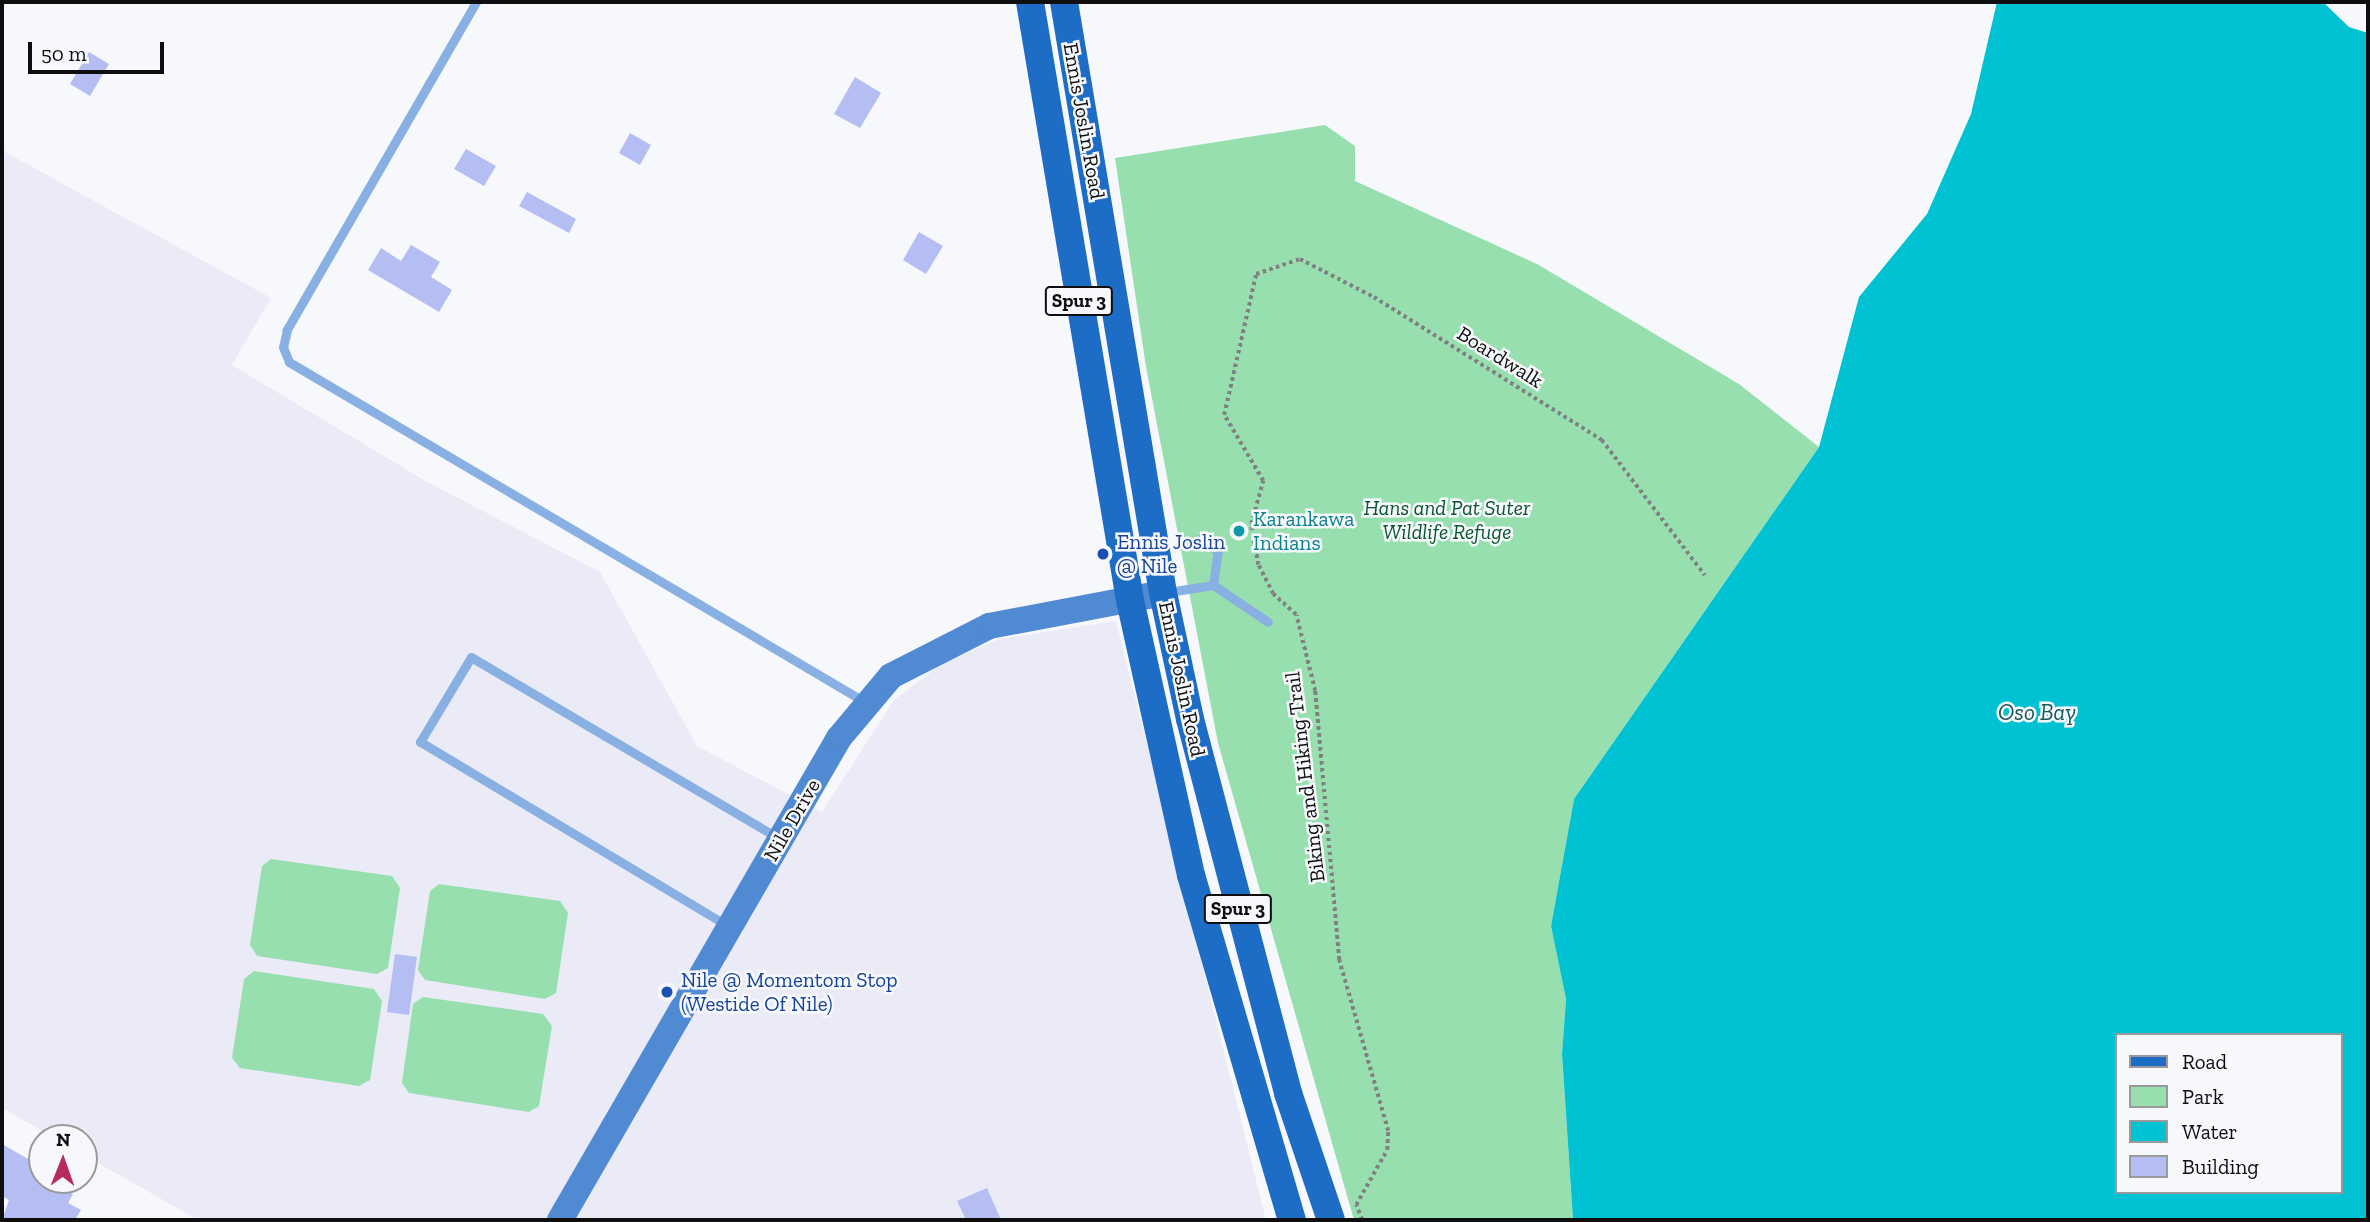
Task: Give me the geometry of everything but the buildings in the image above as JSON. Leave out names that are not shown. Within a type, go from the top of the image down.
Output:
[{"type":"main road","name":"Ennis Joslin Road","points":[[1030,2],[1130,600],[1191,875],[1292,1220]]},
{"type":"main road","name":"Ennis Joslin Road","points":[[1064,2],[1163,593],[1217,832],[1288,1093],[1331,1220]]},
{"type":"main road","name":"Nile Drive","points":[[560,1220],[780,839],[866,703],[918,658],[989,626],[1163,593]]},
{"type":"lane","points":[[477,2],[287,330],[283,346],[289,362],[866,703]]},
{"type":"lane","points":[[1198,539],[1218,551],[1213,585]]},
{"type":"lane","points":[[1163,593],[1213,585],[1268,622]]},
{"type":"lane","points":[[730,927],[420,743],[471,657],[780,839]]},
{"type":"path","name":"Boardwalk","points":[[1253,306],[1256,274],[1300,259],[1374,297],[1602,440],[1706,575]]},
{"type":"path","name":"Biking and Hiking Trail","points":[[1253,306],[1224,415],[1263,481],[1251,524],[1258,565],[1273,594],[1296,615],[1315,691],[1339,960],[1388,1130],[1387,1150],[1356,1205],[1362,1220]]},
{"type":"shaded area","points":[[2,139],[5,152],[271,298],[232,365],[429,483],[600,572],[697,746],[822,812],[894,700],[941,664],[999,639],[1116,621],[1266,1220],[198,1220],[98,1163],[98,1124],[30,1124],[2,1108]]},
{"type":"green space","name":"Hans and Pat Suter Wildlife Refuge","points":[[1325,125],[1355,146],[1355,181],[1537,264],[1739,384],[1819,447],[1574,799],[1551,926],[1566,999],[1562,1054],[1573,1220],[1354,1220],[1218,743],[1146,367],[1115,158]]},
{"type":"green space","points":[[271,859],[392,876],[400,888],[388,968],[377,974],[257,956],[250,945],[262,866]]},
{"type":"green space","points":[[439,884],[560,901],[568,913],[556,993],[545,999],[425,980],[418,970],[430,891]]},
{"type":"green space","points":[[254,971],[374,989],[382,1001],[370,1080],[359,1086],[240,1068],[232,1058],[244,979]]},
{"type":"green space","points":[[423,997],[543,1014],[552,1026],[539,1106],[529,1112],[409,1093],[402,1083],[413,1004]]},
{"type":"water","name":"Oso Bay","points":[[1997,2],[2323,2],[2349,27],[2368,33],[2368,1220],[1573,1220],[1562,1054],[1566,999],[1551,926],[1574,799],[1819,447],[1859,297],[1927,214],[1971,114]]},
{"type":"place","name":"Karankawa Indians","points":[[1239,531]]},
{"type":"place","name":"Ennis Joslin @ Nile","points":[[1103,554]]},
{"type":"place","name":"Nile @ Momentom Stop (Westide Of Nile)","points":[[667,992]]}]
